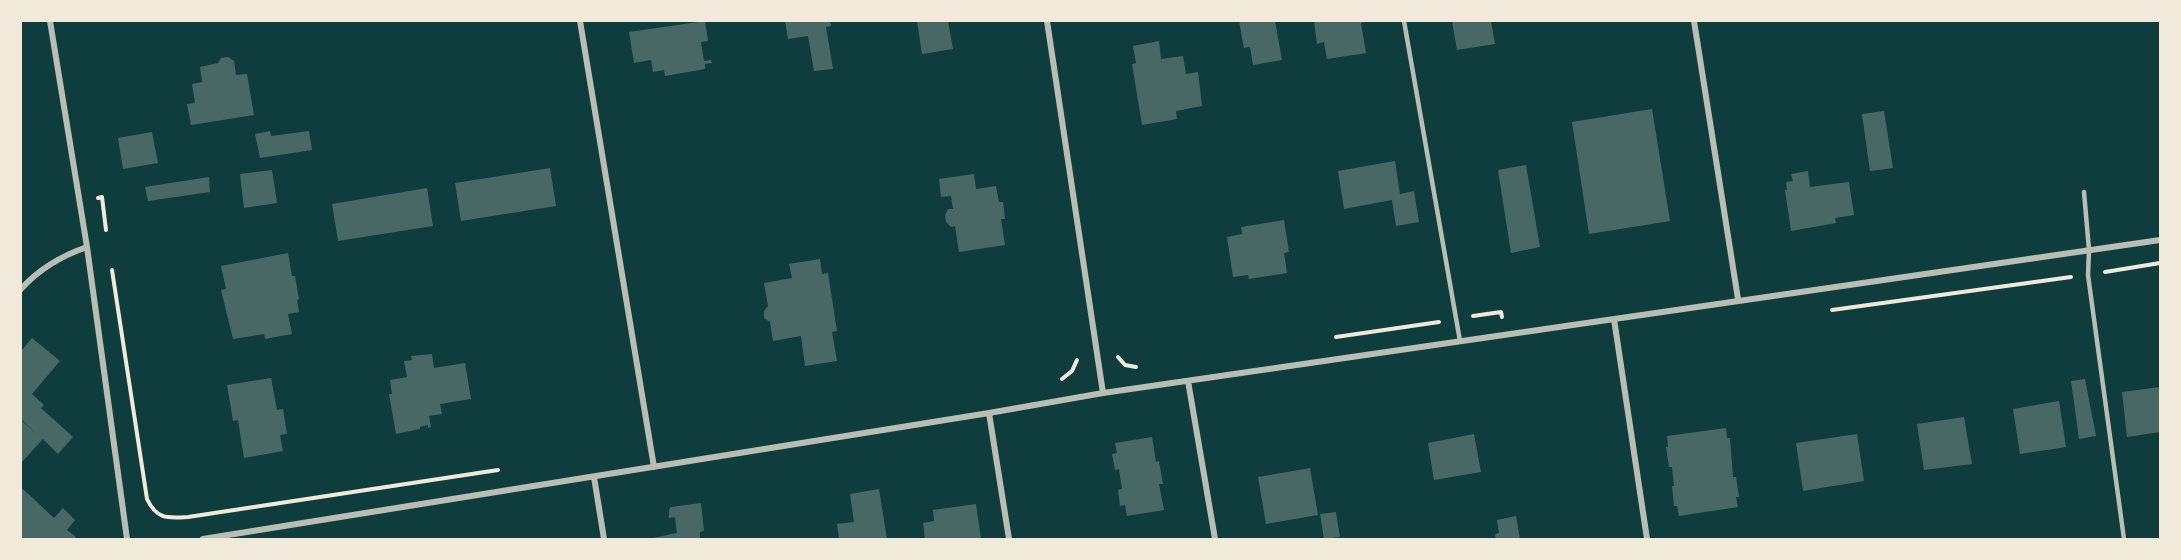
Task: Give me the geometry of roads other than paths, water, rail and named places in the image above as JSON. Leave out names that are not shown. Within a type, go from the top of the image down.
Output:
[{"type":"street","points":[[50,21],[87,247],[127,539]]},
{"type":"street","points":[[580,21],[654,467]]},
{"type":"street","points":[[1047,21],[1103,393]]},
{"type":"street","points":[[1694,21],[1738,300]]},
{"type":"street","points":[[203,539],[1103,393],[2160,240]]},
{"type":"street","points":[[21,289],[47,266],[87,247]]},
{"type":"street","points":[[1614,319],[1647,539]]},
{"type":"street","points":[[1188,381],[1215,539]]},
{"type":"street","points":[[989,413],[1009,539]]},
{"type":"street","points":[[594,477],[604,539]]},
{"type":"lane","points":[[1404,21],[1460,341]]},
{"type":"lane","points":[[2084,192],[2089,250],[2088,275],[2124,539]]}]
